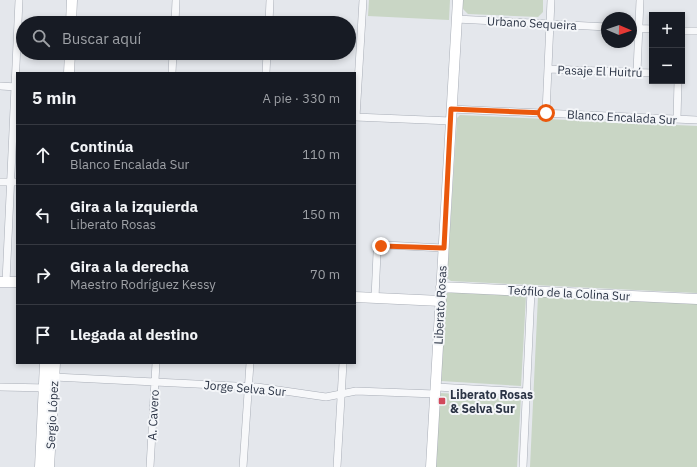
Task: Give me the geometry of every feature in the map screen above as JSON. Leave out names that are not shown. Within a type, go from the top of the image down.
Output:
[{"type":"street","points":[[18,16],[19,0]]},
{"type":"street","points":[[71,16],[72,0]]},
{"type":"street","points":[[175,16],[176,0]]},
{"type":"street","points":[[269,16],[270,0]]},
{"type":"street","points":[[363,0],[356,117],[451,121]]},
{"type":"street","name":"Liberato Rosas","points":[[431,467],[458,0]]},
{"type":"street","points":[[546,113],[551,0]]},
{"type":"street","points":[[637,72],[640,0]]},
{"type":"street","name":"Urbano Sequeira","points":[[456,19],[601,27]]},
{"type":"street","points":[[639,28],[649,29]]},
{"type":"street","points":[[685,31],[697,31]]},
{"type":"street","points":[[16,72],[17,60]]},
{"type":"street","points":[[69,72],[70,60]]},
{"type":"street","points":[[172,72],[173,60]]},
{"type":"street","points":[[266,72],[267,60]]},
{"type":"street","name":"Pasaje El Huitrú","points":[[548,69],[649,73]]},
{"type":"street","points":[[677,119],[678,84]]},
{"type":"street","points":[[0,86],[16,86],[14,182],[3,282],[16,282]]},
{"type":"street","name":"Blanco Encalada Sur","points":[[451,109],[697,120]]},
{"type":"street","points":[[0,182],[14,182]]},
{"type":"street","points":[[375,298],[377,253],[379,247],[385,245],[444,248]]},
{"type":"street","name":"Teófilo de la Colina Sur","points":[[441,287],[697,299]]},
{"type":"street","points":[[523,467],[531,291]]},
{"type":"street","points":[[356,297],[440,301]]},
{"type":"street","name":"Sergio López","points":[[45,364],[49,388],[49,467]]},
{"type":"street","name":"Sergio López","points":[[40,467],[49,388],[54,377],[55,364]]},
{"type":"street","name":"A. Cavero","points":[[150,467],[156,364]]},
{"type":"street","points":[[244,467],[250,364]]},
{"type":"street","points":[[337,467],[343,364]]},
{"type":"street","name":"Jorge Selva Sur","points":[[54,377],[249,386],[326,397],[353,391],[435,390],[526,392]]},
{"type":"street","points":[[0,387],[49,388]]},
{"type":"green space","points":[[369,0],[450,0],[449,20],[368,16]]},
{"type":"green space","points":[[463,0],[543,0],[543,12],[538,17],[468,14],[463,9]]},
{"type":"green space","points":[[460,115],[697,126],[697,293],[451,281],[447,278],[457,118]]},
{"type":"green space","points":[[446,292],[526,296],[521,386],[441,381]]},
{"type":"green space","points":[[538,296],[697,304],[697,467],[530,467]]},
{"type":"green space","points":[[440,393],[521,397],[517,467],[436,467]]},
{"type":"place","name":"Liberato Rosas & Selva Sur","points":[[442,401]]},
{"type":"route","points":[[381,246],[444,248],[451,109],[546,113]]}]
